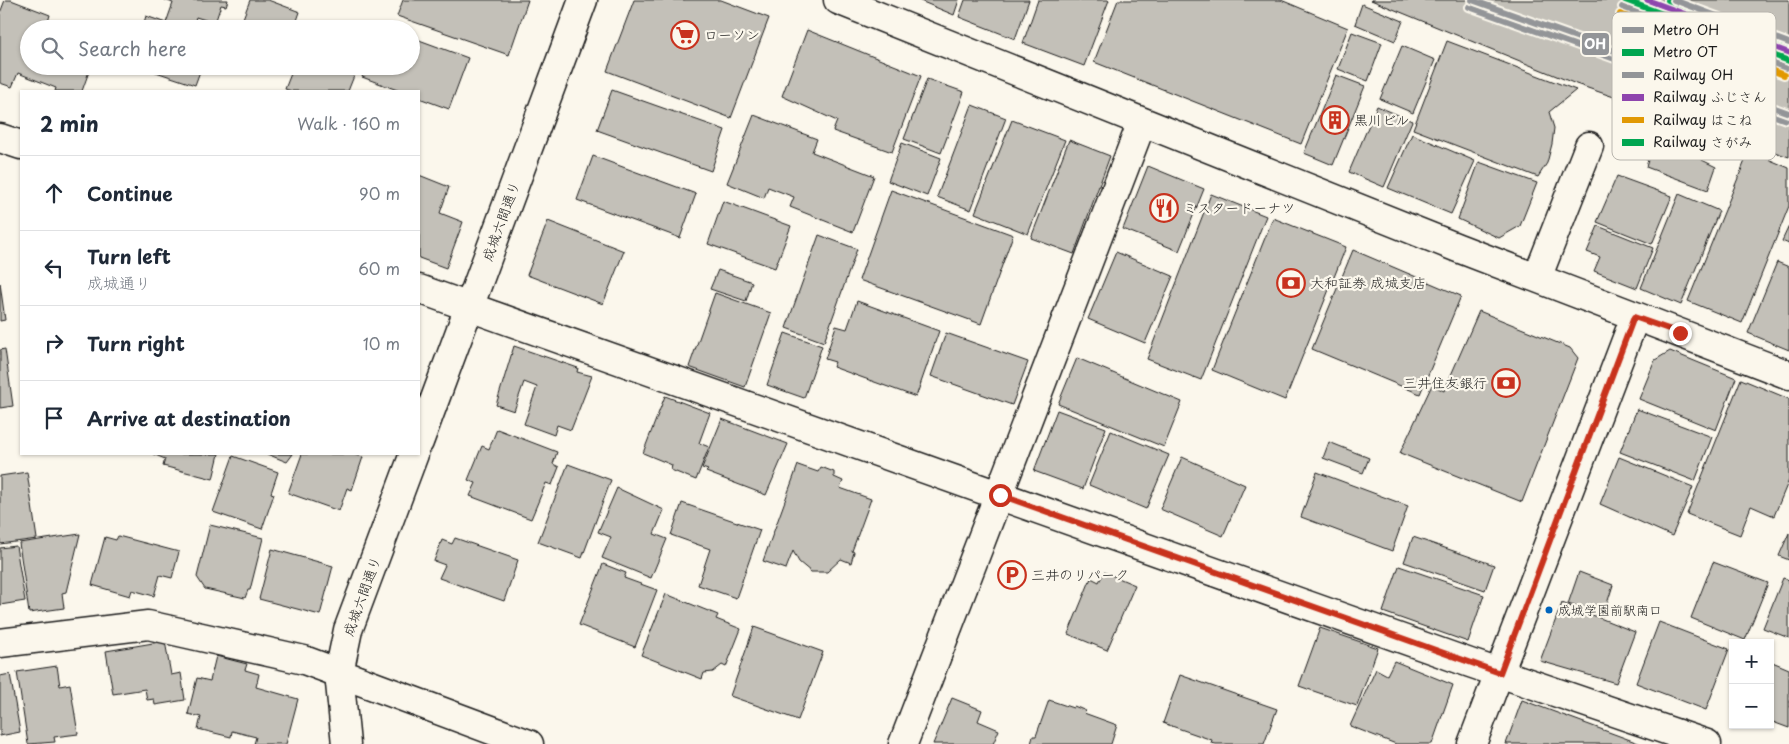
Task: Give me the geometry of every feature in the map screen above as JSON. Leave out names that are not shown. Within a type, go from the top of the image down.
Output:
[{"type":"street","name":"成城六間通り","points":[[420,439],[583,0]]},
{"type":"street","points":[[838,0],[1634,317],[1789,375]]},
{"type":"street","points":[[903,744],[1142,122]]},
{"type":"street","points":[[0,138],[20,145]]},
{"type":"street","points":[[1537,278],[1589,146]]},
{"type":"street","points":[[420,288],[1500,673],[1707,744]]},
{"type":"street","points":[[1472,744],[1634,317]]},
{"type":"street","name":"成城六間通り","points":[[346,744],[339,673],[348,630],[414,455]]},
{"type":"street","points":[[0,643],[148,625],[304,660],[529,744]]},
{"type":"building","points":[[5,0],[11,0],[50,15],[48,20],[20,20],[20,74],[18,73],[12,87],[0,83],[0,13]]},
{"type":"building","points":[[165,0],[228,0],[226,6],[221,5],[216,20],[206,20],[196,17],[195,20],[167,20],[173,3]]},
{"type":"building","points":[[250,0],[268,0],[300,12],[297,20],[242,20]]},
{"type":"building","points":[[403,0],[528,0],[509,55],[420,24],[420,20],[408,20],[397,16]]},
{"type":"building","points":[[634,0],[721,0],[769,18],[731,118],[607,71]]},
{"type":"building","points":[[918,0],[959,0],[954,15]]},
{"type":"building","points":[[965,0],[1029,0],[1015,39],[959,17]]},
{"type":"building","points":[[1038,0],[1109,0],[1084,66],[1023,43]]},
{"type":"building","points":[[1118,0],[1281,0],[1348,28],[1301,144],[1094,62]]},
{"type":"building","points":[[1371,0],[1789,0],[1789,157],[1776,153],[1776,12],[1612,12],[1612,96],[1576,84]]},
{"type":"building","points":[[1362,4],[1403,21],[1395,41],[1355,24]]},
{"type":"building","points":[[146,16],[157,20],[145,20]]},
{"type":"building","points":[[807,30],[921,76],[892,152],[833,131],[837,121],[782,96]]},
{"type":"building","points":[[1352,32],[1382,43],[1368,81],[1338,69]]},
{"type":"building","points":[[420,40],[468,58],[449,109],[420,98],[420,90],[397,90],[362,77],[363,75],[420,75]]},
{"type":"building","points":[[1447,41],[1576,90],[1549,112],[1554,128],[1552,144],[1547,163],[1538,177],[1413,129]]},
{"type":"building","points":[[1402,46],[1435,60],[1413,113],[1380,99]]},
{"type":"building","points":[[23,75],[88,75],[82,90],[55,90],[56,88]]},
{"type":"building","points":[[165,75],[199,75],[195,85]]},
{"type":"building","points":[[290,75],[354,75],[348,90],[285,89]]},
{"type":"building","name":"黒川ビル","points":[[1336,75],[1365,86],[1333,165],[1304,153]]},
{"type":"building","points":[[927,79],[964,92],[941,153],[904,139]]},
{"type":"building","points":[[612,90],[725,130],[711,171],[597,130]]},
{"type":"building","points":[[972,105],[1006,118],[971,210],[937,197]]},
{"type":"building","points":[[1377,106],[1412,121],[1384,187],[1349,172]]},
{"type":"building","points":[[754,115],[817,139],[812,152],[874,176],[853,232],[790,207],[794,197],[768,187],[764,198],[727,183]]},
{"type":"building","points":[[1012,120],[1065,140],[1028,234],[975,213]]},
{"type":"building","points":[[1412,134],[1475,161],[1451,214],[1388,188]]},
{"type":"building","points":[[1069,140],[1110,156],[1074,254],[1031,238]]},
{"type":"building","points":[[902,143],[941,158],[927,196],[888,181]]},
{"type":"building","points":[[593,156],[696,194],[680,238],[577,200]]},
{"type":"building","points":[[1648,160],[1702,160],[1716,167],[1708,190],[1646,167]]},
{"type":"building","points":[[1745,160],[1770,160],[1789,168],[1789,206],[1742,323],[1688,301]]},
{"type":"building","points":[[1479,162],[1537,183],[1520,226],[1499,238],[1458,219]]},
{"type":"building","points":[[1148,166],[1204,189],[1179,251],[1123,229]]},
{"type":"building","points":[[420,175],[449,187],[440,213],[463,222],[446,268],[420,258]]},
{"type":"building","points":[[1617,176],[1672,196],[1652,244],[1597,222]]},
{"type":"building","points":[[891,190],[1013,235],[981,324],[859,280]]},
{"type":"building","points":[[1211,194],[1266,216],[1201,380],[1147,359]]},
{"type":"building","points":[[1679,194],[1719,211],[1681,305],[1641,288]]},
{"type":"building","points":[[723,201],[791,226],[775,268],[708,244]]},
{"type":"building","points":[[1273,218],[1346,247],[1285,400],[1212,370]]},
{"type":"building","points":[[548,221],[624,251],[603,304],[527,275]]},
{"type":"building","points":[[1598,226],[1653,248],[1637,288],[1594,271],[1600,257],[1587,252]]},
{"type":"building","points":[[1789,226],[1789,244],[1782,241]]},
{"type":"building","points":[[819,235],[857,249],[824,342],[786,328]]},
{"type":"building","points":[[1353,250],[1461,296],[1420,394],[1312,349]]},
{"type":"building","points":[[1116,252],[1173,276],[1145,343],[1088,319]]},
{"type":"building","points":[[1777,262],[1789,267],[1789,350],[1748,333]]},
{"type":"building","points":[[718,270],[752,282],[746,301],[710,289]]},
{"type":"building","points":[[0,283],[5,320],[0,321]]},
{"type":"building","points":[[715,293],[771,313],[745,387],[689,367]]},
{"type":"building","points":[[857,301],[939,331],[916,397],[833,367],[835,362],[825,359],[836,326],[847,329]]},
{"type":"building","points":[[1479,311],[1570,348],[1578,358],[1522,502],[1400,453],[1432,385],[1444,391]]},
{"type":"building","points":[[785,333],[822,346],[804,398],[767,385]]},
{"type":"building","points":[[946,333],[1028,362],[1012,405],[931,376]]},
{"type":"building","points":[[514,346],[578,368],[577,372],[592,376],[571,430],[557,425],[554,435],[524,424],[537,387],[524,382],[514,411],[496,405]]},
{"type":"building","points":[[5,349],[13,406],[0,408],[0,350]]},
{"type":"building","points":[[1670,351],[1736,378],[1716,430],[1639,399],[1655,360]]},
{"type":"building","points":[[1077,358],[1182,402],[1164,447],[1058,404]]},
{"type":"building","points":[[1741,379],[1789,399],[1789,480],[1774,516],[1751,506],[1740,535],[1687,514]]},
{"type":"building","points":[[665,396],[710,413],[699,443],[709,447],[696,480],[671,470],[672,465],[643,453]]},
{"type":"building","points":[[1637,409],[1712,437],[1695,481],[1620,452]]},
{"type":"building","points":[[1057,410],[1106,428],[1083,489],[1034,471]]},
{"type":"building","points":[[722,419],[788,444],[766,495],[706,472],[708,470],[702,468]]},
{"type":"building","points":[[497,429],[557,452],[553,464],[559,467],[552,485],[546,483],[531,519],[470,496],[476,483],[468,480],[482,446],[489,449]]},
{"type":"building","points":[[1111,431],[1169,455],[1146,509],[1089,485]]},
{"type":"building","points":[[1329,442],[1369,458],[1363,473],[1323,458]]},
{"type":"building","points":[[155,455],[219,455],[213,479],[163,466],[165,459]]},
{"type":"building","points":[[270,455],[292,455],[287,462]]},
{"type":"building","points":[[302,455],[356,455],[363,457],[352,490],[347,488],[339,511],[288,493]]},
{"type":"building","points":[[233,456],[278,472],[271,493],[274,494],[262,529],[213,512]]},
{"type":"building","points":[[1182,457],[1245,485],[1223,536],[1160,509]]},
{"type":"building","points":[[1619,457],[1693,487],[1672,536],[1600,504]]},
{"type":"building","points":[[568,464],[611,480],[582,558],[538,542]]},
{"type":"building","points":[[798,465],[818,472],[821,467],[834,472],[834,477],[843,481],[840,488],[871,499],[852,551],[854,552],[851,563],[841,559],[827,572],[811,572],[799,562],[793,551],[786,569],[763,561]]},
{"type":"building","points":[[27,472],[37,539],[0,544],[0,476]]},
{"type":"building","points":[[1317,472],[1408,506],[1392,551],[1301,517]]},
{"type":"building","points":[[617,488],[664,510],[654,534],[667,539],[651,578],[602,558],[611,537],[598,532]]},
{"type":"building","points":[[682,503],[760,530],[736,598],[698,585],[710,549],[671,535]]},
{"type":"building","points":[[210,525],[263,538],[250,590],[248,590],[245,598],[205,589],[197,577]]},
{"type":"building","points":[[1789,533],[1789,560],[1779,556]]},
{"type":"building","points":[[80,534],[66,592],[62,593],[64,608],[29,613],[19,543]]},
{"type":"building","points":[[118,536],[179,552],[172,578],[160,575],[154,596],[132,590],[130,596],[92,585],[105,537],[116,540]]},
{"type":"building","points":[[1413,537],[1494,565],[1485,590],[1404,562]]},
{"type":"building","points":[[455,538],[518,560],[504,601],[439,578],[445,565],[434,561],[442,540],[452,544]]},
{"type":"building","points":[[16,546],[25,601],[0,605],[0,548]]},
{"type":"building","points":[[272,549],[333,566],[320,615],[259,599]]},
{"type":"building","points":[[1713,562],[1768,583],[1745,639],[1691,618]]},
{"type":"building","points":[[603,564],[626,573],[624,578],[657,590],[635,647],[579,625]]},
{"type":"building","points":[[1399,566],[1484,595],[1468,642],[1383,612]]},
{"type":"building","points":[[1104,572],[1135,585],[1107,650],[1068,634],[1091,578],[1099,582]]},
{"type":"building","points":[[1579,572],[1613,585],[1603,616],[1568,604]]},
{"type":"building","points":[[1783,578],[1789,580],[1789,638],[1763,628]]},
{"type":"building","points":[[666,594],[718,615],[716,619],[741,629],[726,667],[722,665],[713,672],[704,673],[702,679],[641,655]]},
{"type":"building","points":[[1562,603],[1635,632],[1616,683],[1540,661]]},
{"type":"building","points":[[1659,622],[1729,649],[1706,710],[1636,683]]},
{"type":"building","points":[[754,627],[823,652],[798,720],[730,696]]},
{"type":"building","points":[[1320,628],[1378,648],[1357,706],[1299,686]]},
{"type":"building","points":[[165,641],[171,675],[181,673],[185,700],[155,705],[154,699],[147,700],[145,689],[113,694],[106,651]]},
{"type":"building","points":[[216,656],[247,664],[245,670],[259,674],[256,687],[298,699],[286,744],[254,744],[256,737],[232,731],[231,737],[198,729],[201,717],[188,714],[197,678],[210,681]]},
{"type":"building","points":[[1394,661],[1453,685],[1432,744],[1396,744],[1350,726],[1376,669],[1387,675]]},
{"type":"building","points":[[1774,663],[1789,669],[1789,728],[1774,722]]},
{"type":"building","points":[[57,666],[60,686],[70,684],[78,734],[54,737],[55,742],[28,744],[17,672]]},
{"type":"building","points":[[10,674],[20,732],[0,736],[0,676]]},
{"type":"building","points":[[1180,675],[1277,709],[1264,744],[1211,743],[1212,740],[1163,723]]},
{"type":"building","points":[[952,698],[982,710],[978,721],[999,730],[993,744],[933,744]]},
{"type":"building","points":[[1049,700],[1073,708],[1074,706],[1086,711],[1084,713],[1117,725],[1111,744],[1031,744],[1033,736],[1036,736]]},
{"type":"building","points":[[1522,700],[1641,744],[1506,744]]},
{"type":"metro line","name":"OH","points":[[1472,0],[1612,50]]},
{"type":"metro line","name":"OT","points":[[1625,0],[1657,12]]},
{"type":"metro line","name":"OH","points":[[1674,0],[1706,12]]},
{"type":"metro line","name":"OH","points":[[1776,38],[1789,43]]},
{"type":"metro line","name":"OT","points":[[1776,56],[1789,61]]},
{"type":"metro line","name":"OH","points":[[1776,108],[1789,113]]},
{"type":"rail line","name":"ふじさん","points":[[1647,0],[1679,12]]},
{"type":"rail line","name":"さがみ","points":[[1668,0],[1700,12]]},
{"type":"rail line","name":"OH","points":[[1469,7],[1612,58]]},
{"type":"rail line","name":"OH","points":[[1622,7],[1635,12]]},
{"type":"rail line","name":"さがみ","points":[[1776,40],[1789,45]]},
{"type":"rail line","name":"ふじさん","points":[[1776,48],[1789,53]]},
{"type":"rail line","name":"OH","points":[[1776,64],[1786,68]]},
{"type":"rail line","name":"はこね","points":[[1776,72],[1784,75]]},
{"type":"rail line","name":"OH","points":[[1776,116],[1786,120]]},
{"type":"place","name":"ローソン","points":[[685,35]]},
{"type":"place","name":"黒川ビル","points":[[1335,120]]},
{"type":"place","name":"ミスタードーナツ","points":[[1164,208]]},
{"type":"place","name":"大和証券 成城支店","points":[[1291,283]]},
{"type":"place","name":"三井住友銀行","points":[[1506,383]]},
{"type":"place","name":"三井のリパーク","points":[[1012,575]]},
{"type":"place","name":"成城学園前駅南口","points":[[1549,610]]},
{"type":"route","points":[[1000,495],[1500,673],[1634,317],[1680,333]]}]
